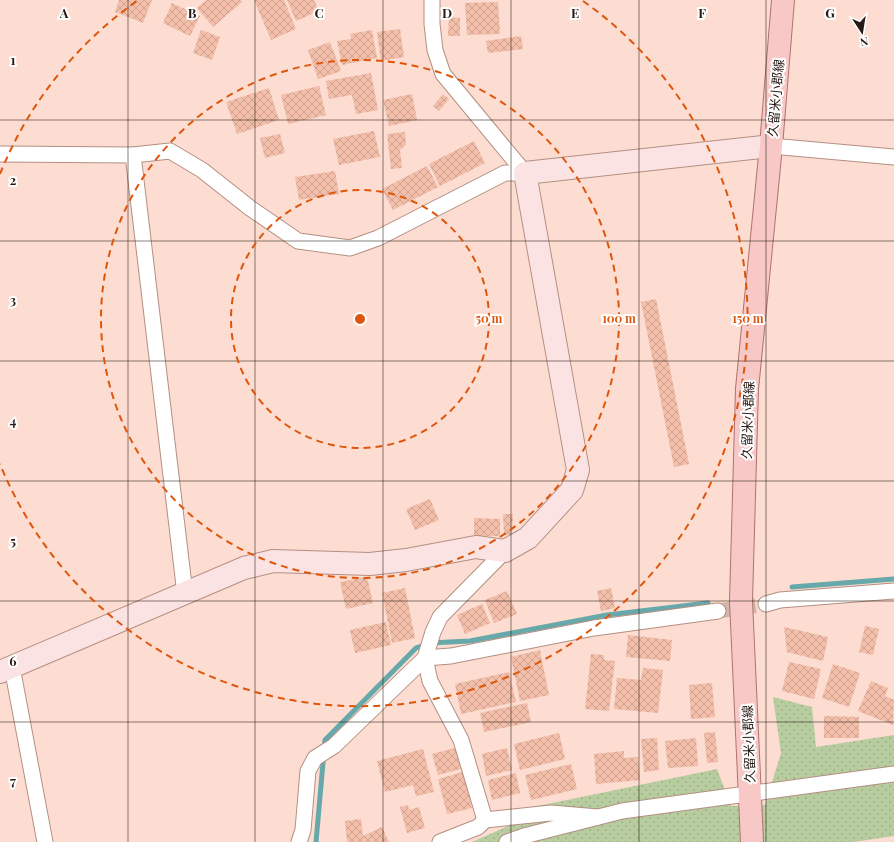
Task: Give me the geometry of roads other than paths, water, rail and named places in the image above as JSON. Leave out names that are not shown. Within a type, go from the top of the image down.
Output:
[{"type":"main road","name":"久留米小郡線","points":[[752,842],[742,601],[747,389],[771,146],[783,0]]},
{"type":"street","points":[[299,842],[303,830],[308,771],[315,758],[334,746],[425,658],[433,632],[440,617],[505,551],[528,538],[572,490],[578,470],[525,173],[443,74],[435,50],[432,24],[432,0]]},
{"type":"street","points":[[0,154],[133,155],[170,152],[202,170],[250,208],[298,241],[350,248],[378,238],[505,174],[771,146],[894,157]]},
{"type":"street","points":[[133,155],[185,594]]},
{"type":"street","points":[[44,842],[6,670],[244,568],[273,561],[370,564],[406,560],[476,547],[505,551]]},
{"type":"street","points":[[766,604],[780,600],[894,591]]},
{"type":"street","points":[[425,658],[451,656],[594,628],[718,611]]},
{"type":"street","points":[[425,658],[430,681],[461,740],[485,820]]},
{"type":"street","points":[[507,842],[524,836],[622,811],[750,797],[894,774]]},
{"type":"street","points":[[440,842],[478,827],[485,820],[551,813],[598,817]]},
{"type":"waterway","points":[[792,587],[894,579]]},
{"type":"waterway","points":[[316,842],[325,740],[416,648],[429,643],[470,641],[607,615],[708,603]]},
{"type":"tunnel","points":[[718,611],[766,604]]}]
